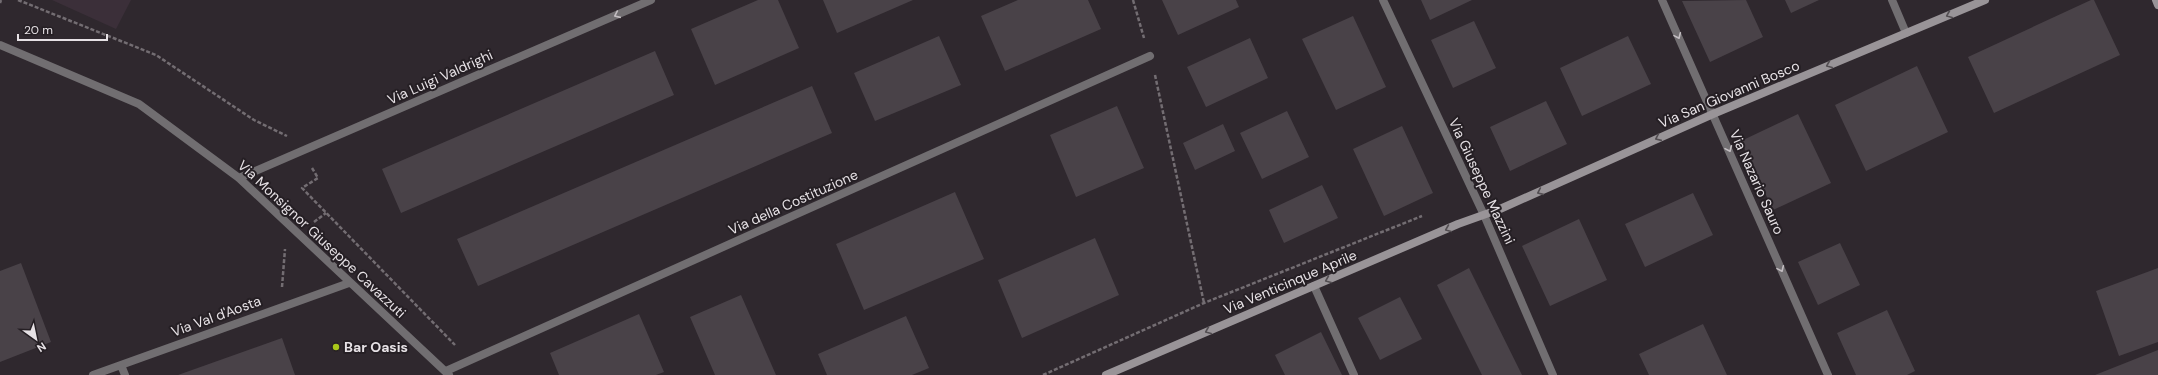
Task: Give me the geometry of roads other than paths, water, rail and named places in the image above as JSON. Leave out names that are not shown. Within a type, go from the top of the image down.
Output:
[{"type":"street","name":"Via Luigi Valdrighi","points":[[239,178],[650,0]]},
{"type":"street","name":"Via Giuseppe Mazzini","points":[[1383,0],[1484,215],[1553,375]]},
{"type":"street","name":"Via Nazario Sauro","points":[[1662,0],[1828,375]]},
{"type":"street","points":[[1892,0],[1906,33]]},
{"type":"street","name":"Via San Giovanni Bosco","points":[[1484,215],[1508,206],[1713,114],[1985,0]]},
{"type":"street","points":[[2156,0],[2158,5]]},
{"type":"street","name":"Via Monsignor Giuseppe Cavazzuti","points":[[0,45],[139,104],[239,178],[349,283],[448,373]]},
{"type":"street","name":"Via della Costituzione","points":[[448,373],[471,361],[1150,56]]},
{"type":"street","name":"Via Venticinque Aprile","points":[[1106,375],[1484,215]]},
{"type":"street","name":"Via Val d'Aosta","points":[[93,375],[349,283]]},
{"type":"street","points":[[1314,286],[1354,375]]},
{"type":"street","points":[[121,365],[125,375]]},
{"type":"place","name":"Bar Oasis","points":[[336,347]]}]
